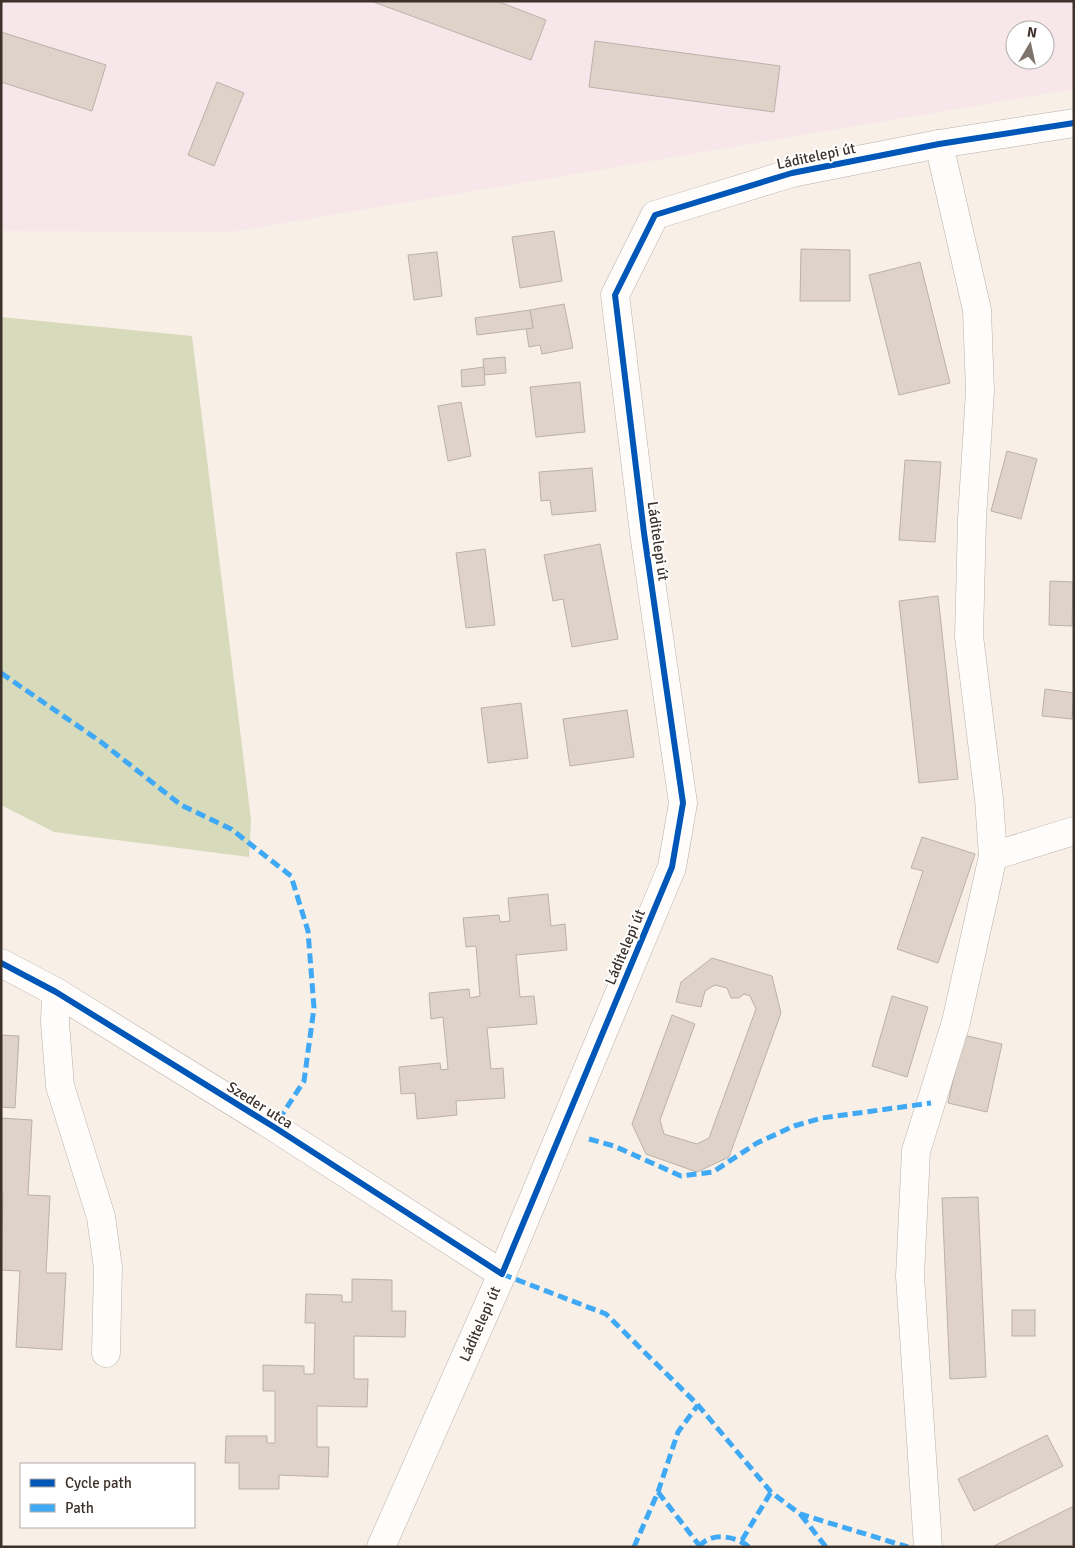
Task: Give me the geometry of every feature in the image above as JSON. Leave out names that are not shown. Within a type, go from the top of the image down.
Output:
[{"type":"street","name":"Láditelepi út","points":[[381,1547],[502,1274],[672,867],[683,803],[644,533],[616,296],[655,215],[792,173],[939,144],[1074,123]]},
{"type":"street","points":[[928,1547],[910,1276],[916,1151],[956,1022],[993,856],[989,799],[969,636],[972,519],[980,391],[977,310],[939,144]]},
{"type":"street","points":[[993,856],[1074,831]]},
{"type":"street","name":"Szeder utca","points":[[1,963],[56,992],[502,1274]]},
{"type":"street","points":[[56,992],[55,1023],[60,1086],[101,1217],[108,1268],[106,1353]]},
{"type":"shaded area","points":[[1,1],[1074,1],[1074,89],[232,232],[1,231]]},
{"type":"green space","points":[[1,317],[192,336],[251,820],[249,857],[54,832],[1,805]]},
{"type":"building","points":[[371,1],[497,1],[546,20],[531,60]]},
{"type":"building","points":[[1,32],[106,65],[92,111],[1,82]]},
{"type":"building","points":[[595,41],[780,66],[774,112],[589,87]]},
{"type":"building","points":[[217,82],[244,93],[214,166],[188,155]]},
{"type":"building","points":[[554,231],[562,281],[520,288],[512,237]]},
{"type":"building","points":[[801,249],[850,250],[850,301],[800,301]]},
{"type":"building","points":[[437,252],[442,296],[414,300],[408,255]]},
{"type":"building","points":[[920,262],[950,383],[899,395],[869,275]]},
{"type":"building","points":[[564,304],[573,348],[542,354],[540,345],[529,347],[526,328],[533,328],[530,310]]},
{"type":"building","points":[[530,310],[533,328],[477,335],[475,318]]},
{"type":"building","points":[[505,357],[506,373],[484,375],[483,359]]},
{"type":"building","points":[[484,367],[485,385],[462,387],[461,370]]},
{"type":"building","points":[[580,382],[585,432],[536,437],[530,387]]},
{"type":"building","points":[[461,402],[471,456],[448,461],[438,406]]},
{"type":"building","points":[[1007,451],[1037,459],[1021,519],[991,511]]},
{"type":"building","points":[[905,460],[941,462],[935,542],[899,540]]},
{"type":"building","points":[[592,468],[596,511],[552,515],[550,500],[541,501],[539,472]]},
{"type":"building","points":[[600,544],[618,639],[572,647],[563,599],[553,601],[544,555]]},
{"type":"building","points":[[485,549],[495,625],[466,628],[456,553]]},
{"type":"building","points":[[1050,581],[1073,582],[1072,626],[1049,625]]},
{"type":"building","points":[[938,596],[958,779],[919,783],[899,601]]},
{"type":"building","points":[[1045,689],[1074,693],[1072,719],[1042,716]]},
{"type":"building","points":[[521,703],[528,758],[488,763],[481,708]]},
{"type":"building","points":[[627,710],[634,757],[570,766],[563,719]]},
{"type":"building","points":[[922,837],[975,854],[938,963],[897,949],[923,871],[911,868]]},
{"type":"building","points":[[548,894],[551,926],[565,924],[567,950],[516,955],[520,997],[534,996],[537,1024],[487,1028],[491,1069],[503,1068],[505,1098],[456,1101],[457,1115],[417,1119],[415,1093],[401,1094],[399,1067],[440,1063],[441,1070],[448,1069],[443,1017],[431,1019],[429,993],[469,989],[470,998],[480,996],[476,946],[466,947],[463,918],[499,915],[500,922],[510,921],[508,898]]},
{"type":"building","points":[[712,958],[772,976],[781,1013],[729,1157],[697,1172],[646,1154],[632,1124],[672,1015],[695,1024],[660,1120],[664,1134],[697,1144],[709,1138],[756,1009],[750,996],[744,994],[739,998],[731,998],[727,988],[715,985],[705,991],[701,1007],[676,1002],[681,982]]},
{"type":"building","points":[[892,996],[928,1007],[907,1077],[872,1066]]},
{"type":"building","points":[[1,1035],[19,1036],[15,1108],[1,1107]]},
{"type":"building","points":[[963,1035],[1002,1044],[987,1112],[948,1103]]},
{"type":"building","points":[[1,1118],[32,1120],[28,1195],[50,1196],[46,1273],[66,1273],[62,1350],[16,1347],[20,1271],[1,1270],[3,1194],[1,1194]]},
{"type":"building","points":[[978,1197],[986,1377],[950,1379],[942,1198]]},
{"type":"building","points":[[352,1279],[392,1280],[392,1311],[406,1311],[405,1337],[354,1336],[354,1379],[368,1379],[367,1407],[317,1406],[317,1447],[329,1447],[328,1477],[279,1475],[279,1489],[239,1489],[239,1463],[225,1463],[226,1436],[267,1436],[267,1443],[275,1443],[275,1391],[263,1391],[263,1365],[304,1366],[304,1374],[314,1374],[315,1323],[305,1323],[306,1294],[342,1295],[342,1302],[352,1302]]},
{"type":"building","points":[[1012,1310],[1035,1310],[1035,1336],[1012,1336]]},
{"type":"building","points":[[1047,1435],[1063,1466],[974,1511],[958,1479]]},
{"type":"building","points":[[1074,1506],[1074,1546],[992,1547]]},
{"type":"marked path","points":[[1,673],[101,742],[181,805],[231,829],[291,876],[308,931],[314,1008],[304,1081],[274,1127]]},
{"type":"marked path","points":[[589,1139],[614,1146],[681,1176],[713,1172],[757,1143],[794,1126],[822,1118],[931,1103]]},
{"type":"marked path","points":[[502,1274],[606,1314],[698,1405],[771,1492],[800,1514],[908,1547]]},
{"type":"marked path","points":[[634,1547],[658,1492],[678,1432],[698,1405]]},
{"type":"marked path","points":[[658,1492],[699,1545]]},
{"type":"marked path","points":[[742,1540],[771,1492]]},
{"type":"marked path","points":[[801,1515],[826,1547]]},
{"type":"marked path","points":[[699,1547],[704,1542],[716,1537],[737,1540],[749,1547]]},
{"type":"cycle path","points":[[1,963],[56,992],[274,1127],[502,1274],[672,867],[683,803],[644,533],[615,295],[655,215],[792,173],[939,144],[1074,123]]}]
